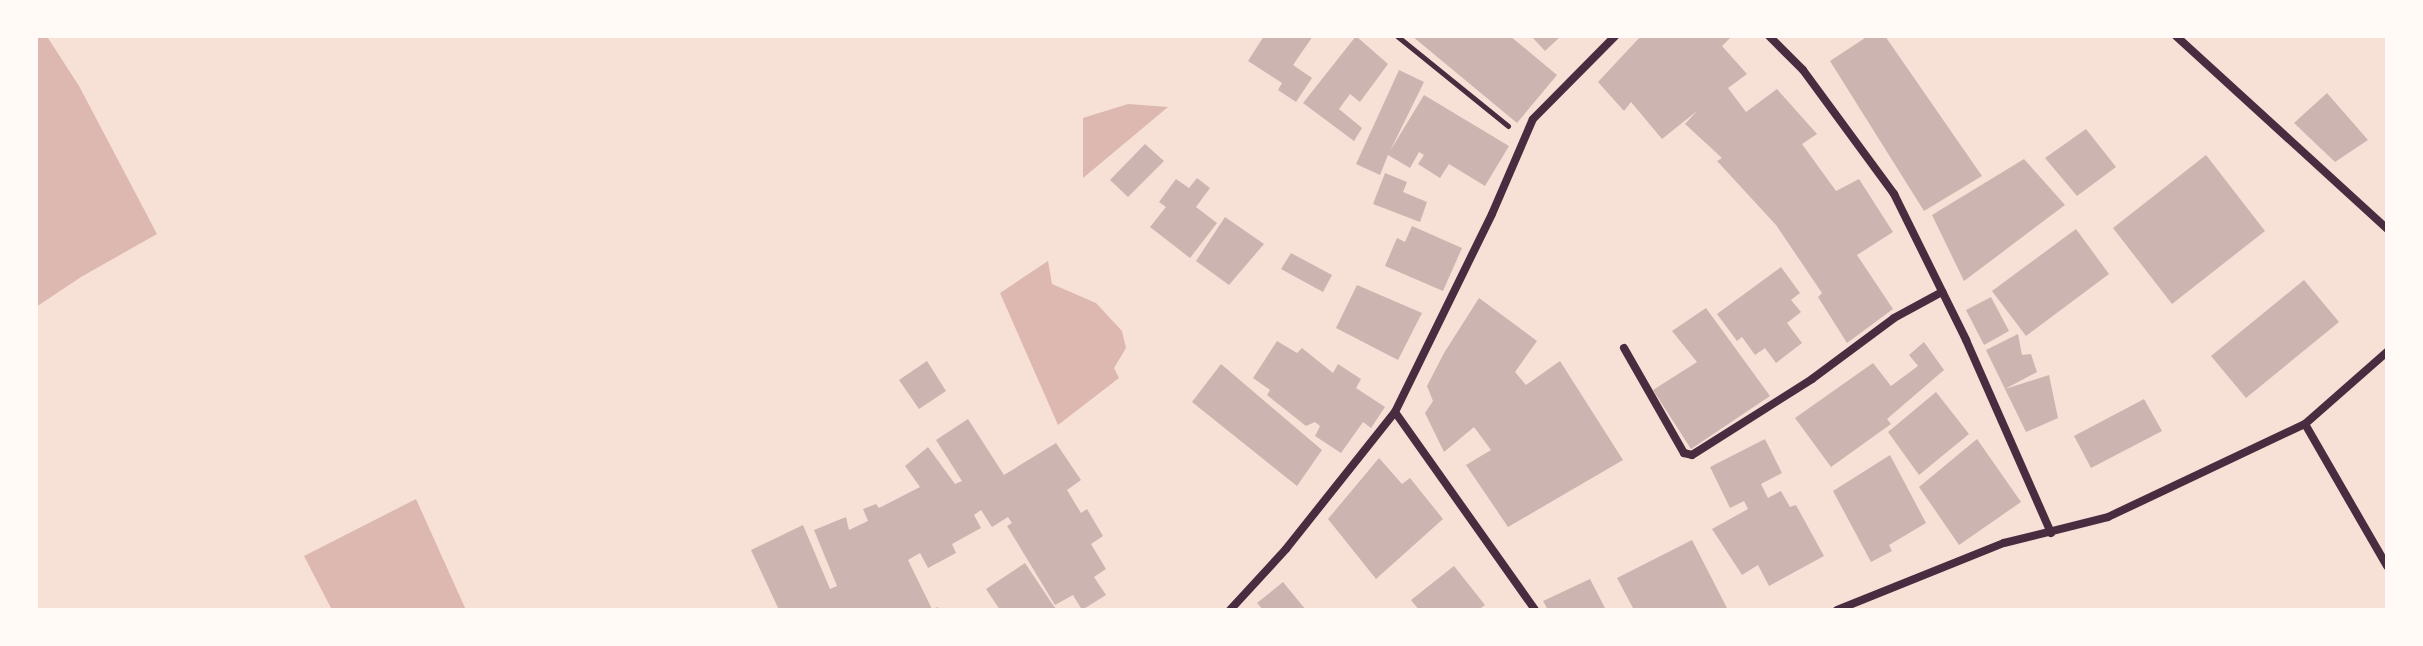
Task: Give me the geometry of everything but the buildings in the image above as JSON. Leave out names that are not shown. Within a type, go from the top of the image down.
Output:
[{"type":"street","points":[[1230,610],[1286,549],[1395,412],[1492,214],[1533,119],[1615,36]]},
{"type":"street","points":[[1769,36],[1803,70],[1894,194],[2051,533]]},
{"type":"street","points":[[2176,36],[2387,229]]},
{"type":"street","points":[[1624,348],[1684,453],[1692,455],[1812,379],[1894,318],[1942,292]]},
{"type":"street","points":[[1837,610],[2004,543],[2108,517],[2305,424],[2387,352]]},
{"type":"street","points":[[1395,412],[1535,610]]},
{"type":"street","points":[[2305,424],[2387,566]]},
{"type":"path","points":[[1397,36],[1524,139]]},
{"type":"shaded area","points":[[36,36],[48,38],[79,86],[157,234],[81,277],[36,307]]},
{"type":"shaded area","points":[[1128,104],[1168,107],[1083,178],[1083,118]]},
{"type":"shaded area","points":[[1048,261],[1052,284],[1096,303],[1122,331],[1126,348],[1114,368],[1119,378],[1058,425],[1000,293]]},
{"type":"shaded area","points":[[416,499],[466,610],[332,610],[304,556]]}]
